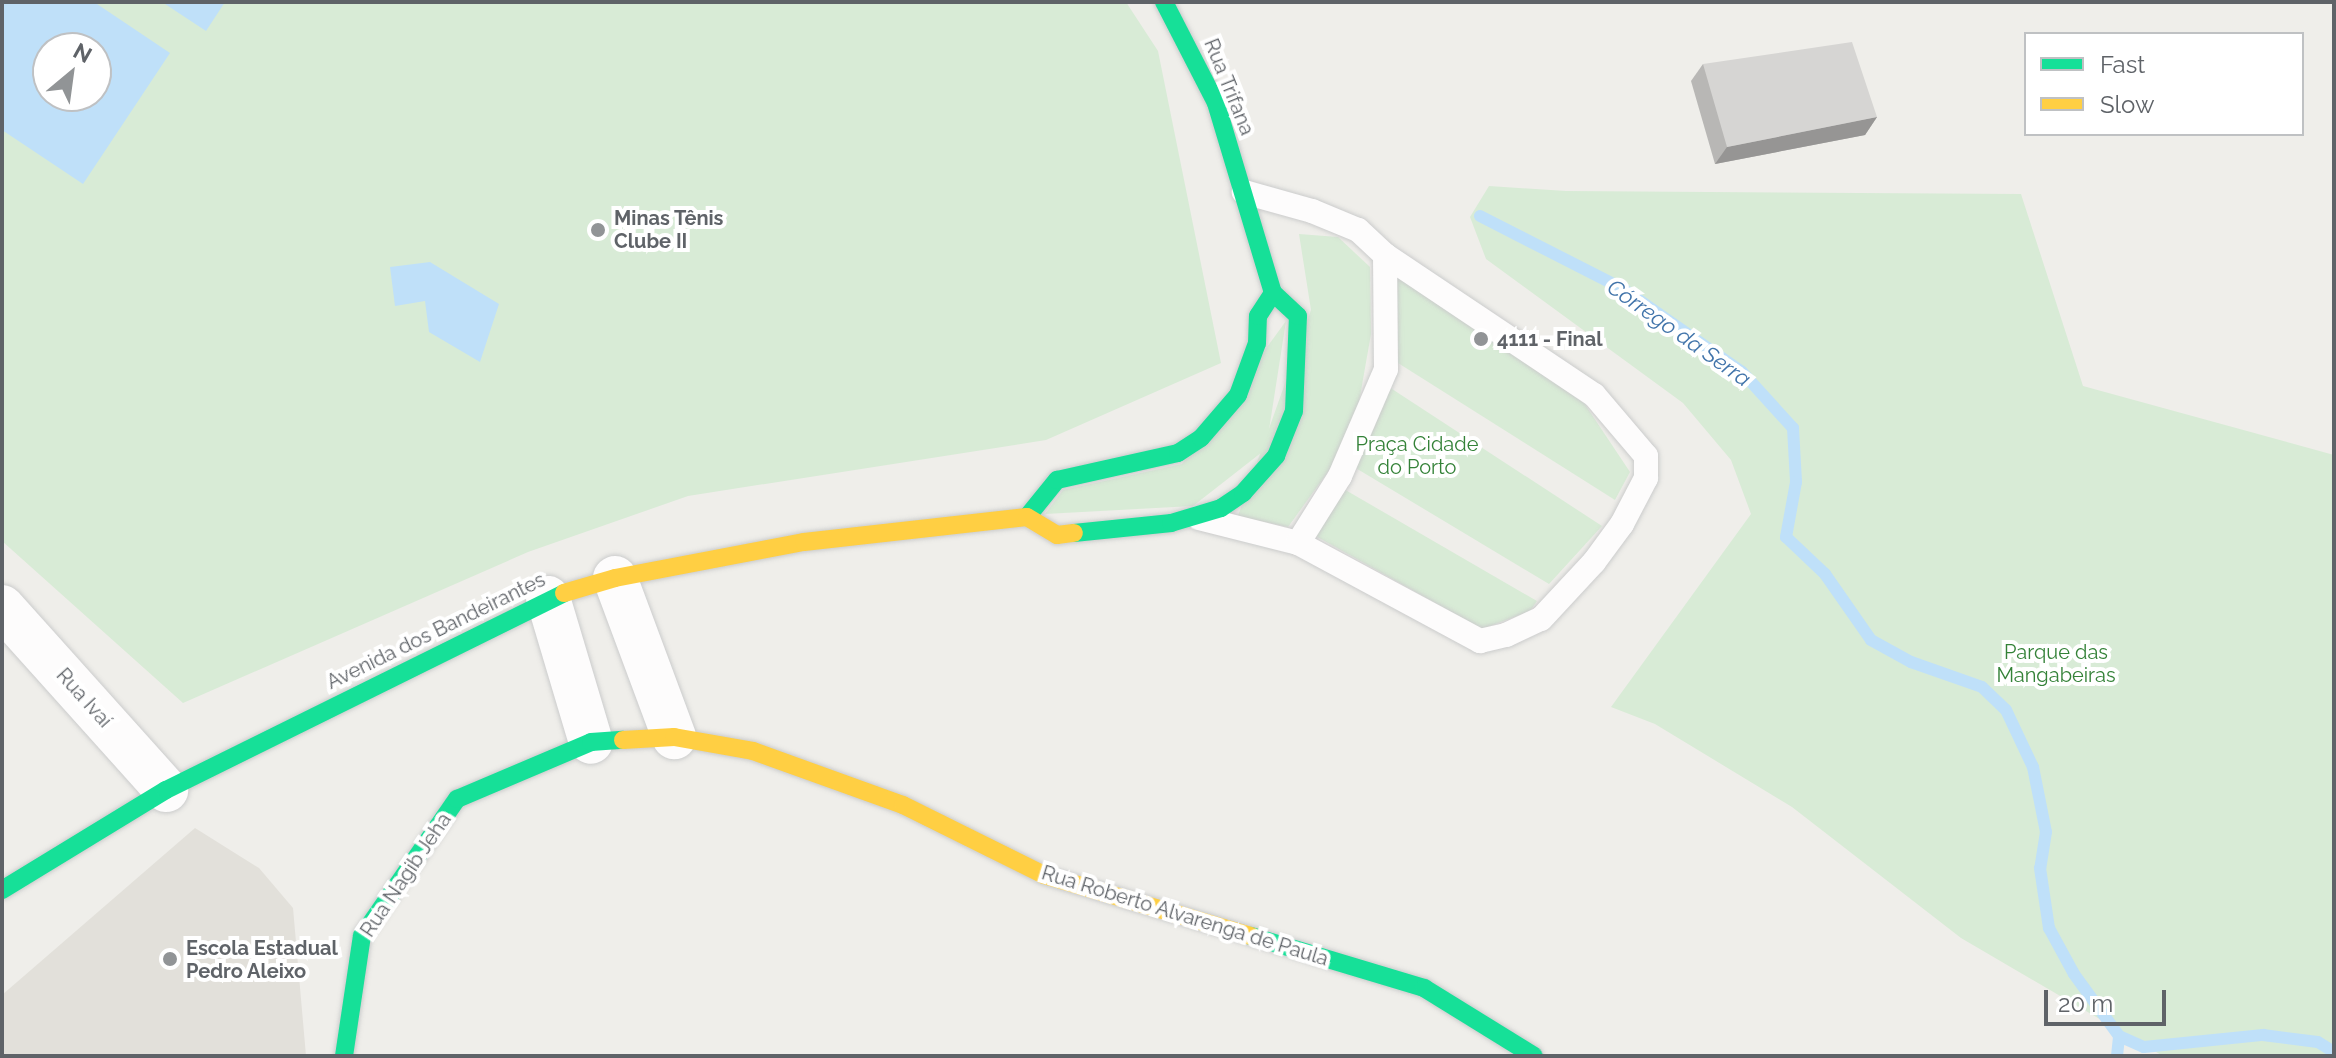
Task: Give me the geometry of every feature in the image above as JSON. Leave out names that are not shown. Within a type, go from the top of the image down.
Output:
[{"type":"street","name":"Rua Trifana","points":[[1164,2],[1216,103],[1244,192]]},
{"type":"street","points":[[1244,192],[1273,293],[1298,316],[1294,411],[1287,434],[1269,465],[1243,493],[1221,508],[1197,518],[1057,535],[1027,517],[1057,480],[1178,453],[1201,438],[1238,395],[1257,343],[1258,316],[1273,293]]},
{"type":"street","name":"Avenida dos Bandeirantes","points":[[2,890],[166,790],[548,598],[615,578],[804,542],[1027,517]]},
{"type":"street","points":[[615,578],[674,737]]},
{"type":"street","points":[[548,598],[591,742]]},
{"type":"street","name":"Rua Ivaí","points":[[2,607],[166,790]]},
{"type":"street","name":"Rua Roberto Alvarenga de Paula","points":[[591,742],[674,737],[753,751],[903,805],[1044,875],[1424,988],[1534,1056]]},
{"type":"street","name":"Rua Nagib Jeha","points":[[344,1056],[362,936],[457,799],[591,742]]},
{"type":"lane","points":[[1197,518],[1298,543],[1480,641],[1506,635],[1541,619],[1622,524],[1646,478],[1646,456],[1594,395],[1385,255],[1358,230],[1312,211],[1244,192]]},
{"type":"lane","points":[[1298,543],[1340,476],[1386,369],[1385,255]]},
{"type":"shaded area","name":"Escola Estadual Pedro Aleixo","points":[[195,828],[259,868],[293,908],[306,1056],[2,1056],[2,995]]},
{"type":"green space","name":"Minas Tênis Clube II","points":[[2,2],[1126,2],[1158,51],[1221,363],[1046,440],[688,496],[528,552],[183,703],[2,541]]},
{"type":"green space","name":"Parque das Mangabeiras","points":[[1489,186],[1566,191],[2021,194],[2083,386],[2334,455],[2334,1056],[2163,1056],[1961,938],[1792,807],[1655,724],[1611,707],[1751,514],[1731,460],[1683,403],[1486,259],[1470,217]]},
{"type":"green space","name":"Praça Cidade do Porto","points":[[1299,234],[1338,237],[1370,267],[1371,334],[1359,402],[1330,469],[1288,527],[1238,516],[1311,310]]},
{"type":"green space","name":"Praça Cidade do Porto","points":[[1397,277],[1584,403],[1630,472],[1615,500],[1398,363]]},
{"type":"green space","points":[[1286,321],[1266,449],[1193,506],[1045,514],[1063,490],[1182,464]]},
{"type":"green space","name":"Praça Cidade do Porto","points":[[1389,387],[1602,526],[1549,584],[1354,467]]},
{"type":"green space","name":"Praça Cidade do Porto","points":[[1342,488],[1537,601],[1530,611],[1482,629],[1312,534]]},
{"type":"water","points":[[2,2],[94,2],[170,53],[83,184],[2,130]]},
{"type":"water","points":[[162,2],[225,2],[206,31]]},
{"type":"water","points":[[430,262],[499,304],[480,362],[429,332],[425,301],[395,306],[390,267]]},
{"type":"building","points":[[1852,42],[1877,117],[1727,147],[1703,64]]},
{"type":"waterway","name":"Córrego da Serra","points":[[1480,216],[1623,289],[1742,372],[1793,428],[1796,482],[1786,537],[1825,574],[1871,640],[1911,662],[1982,687],[2006,710],[2033,767],[2046,832],[2040,868],[2049,928],[2074,974],[2119,1036],[2144,1047],[2263,1035],[2318,1042],[2334,1052]]},
{"type":"waterway","name":"Córrego da Serra","points":[[2117,1056],[2119,1036]]},
{"type":"traffic: fast","points":[[1074,533],[1171,523],[1221,508],[1243,493],[1276,456],[1294,411],[1298,316],[1273,293],[1216,103],[1164,2]]},
{"type":"traffic: fast","points":[[1027,517],[1057,480],[1178,453],[1201,438],[1238,395],[1257,343],[1258,316],[1273,293]]},
{"type":"traffic: fast","points":[[2,890],[166,790],[564,593]]},
{"type":"traffic: fast","points":[[344,1056],[362,936],[457,799],[591,742],[623,740]]},
{"type":"traffic: fast","points":[[1251,936],[1424,988],[1534,1056]]},
{"type":"traffic: slow","points":[[564,593],[615,578],[804,542],[1027,517],[1057,535],[1074,533]]},
{"type":"traffic: slow","points":[[623,740],[674,737],[753,751],[903,805],[1044,875],[1251,936]]},
{"type":"place","name":"Minas Tênis Clube II","points":[[598,230]]},
{"type":"place","name":"4111 - Final","points":[[1481,339]]},
{"type":"place","name":"Escola Estadual Pedro Aleixo","points":[[170,959]]}]
